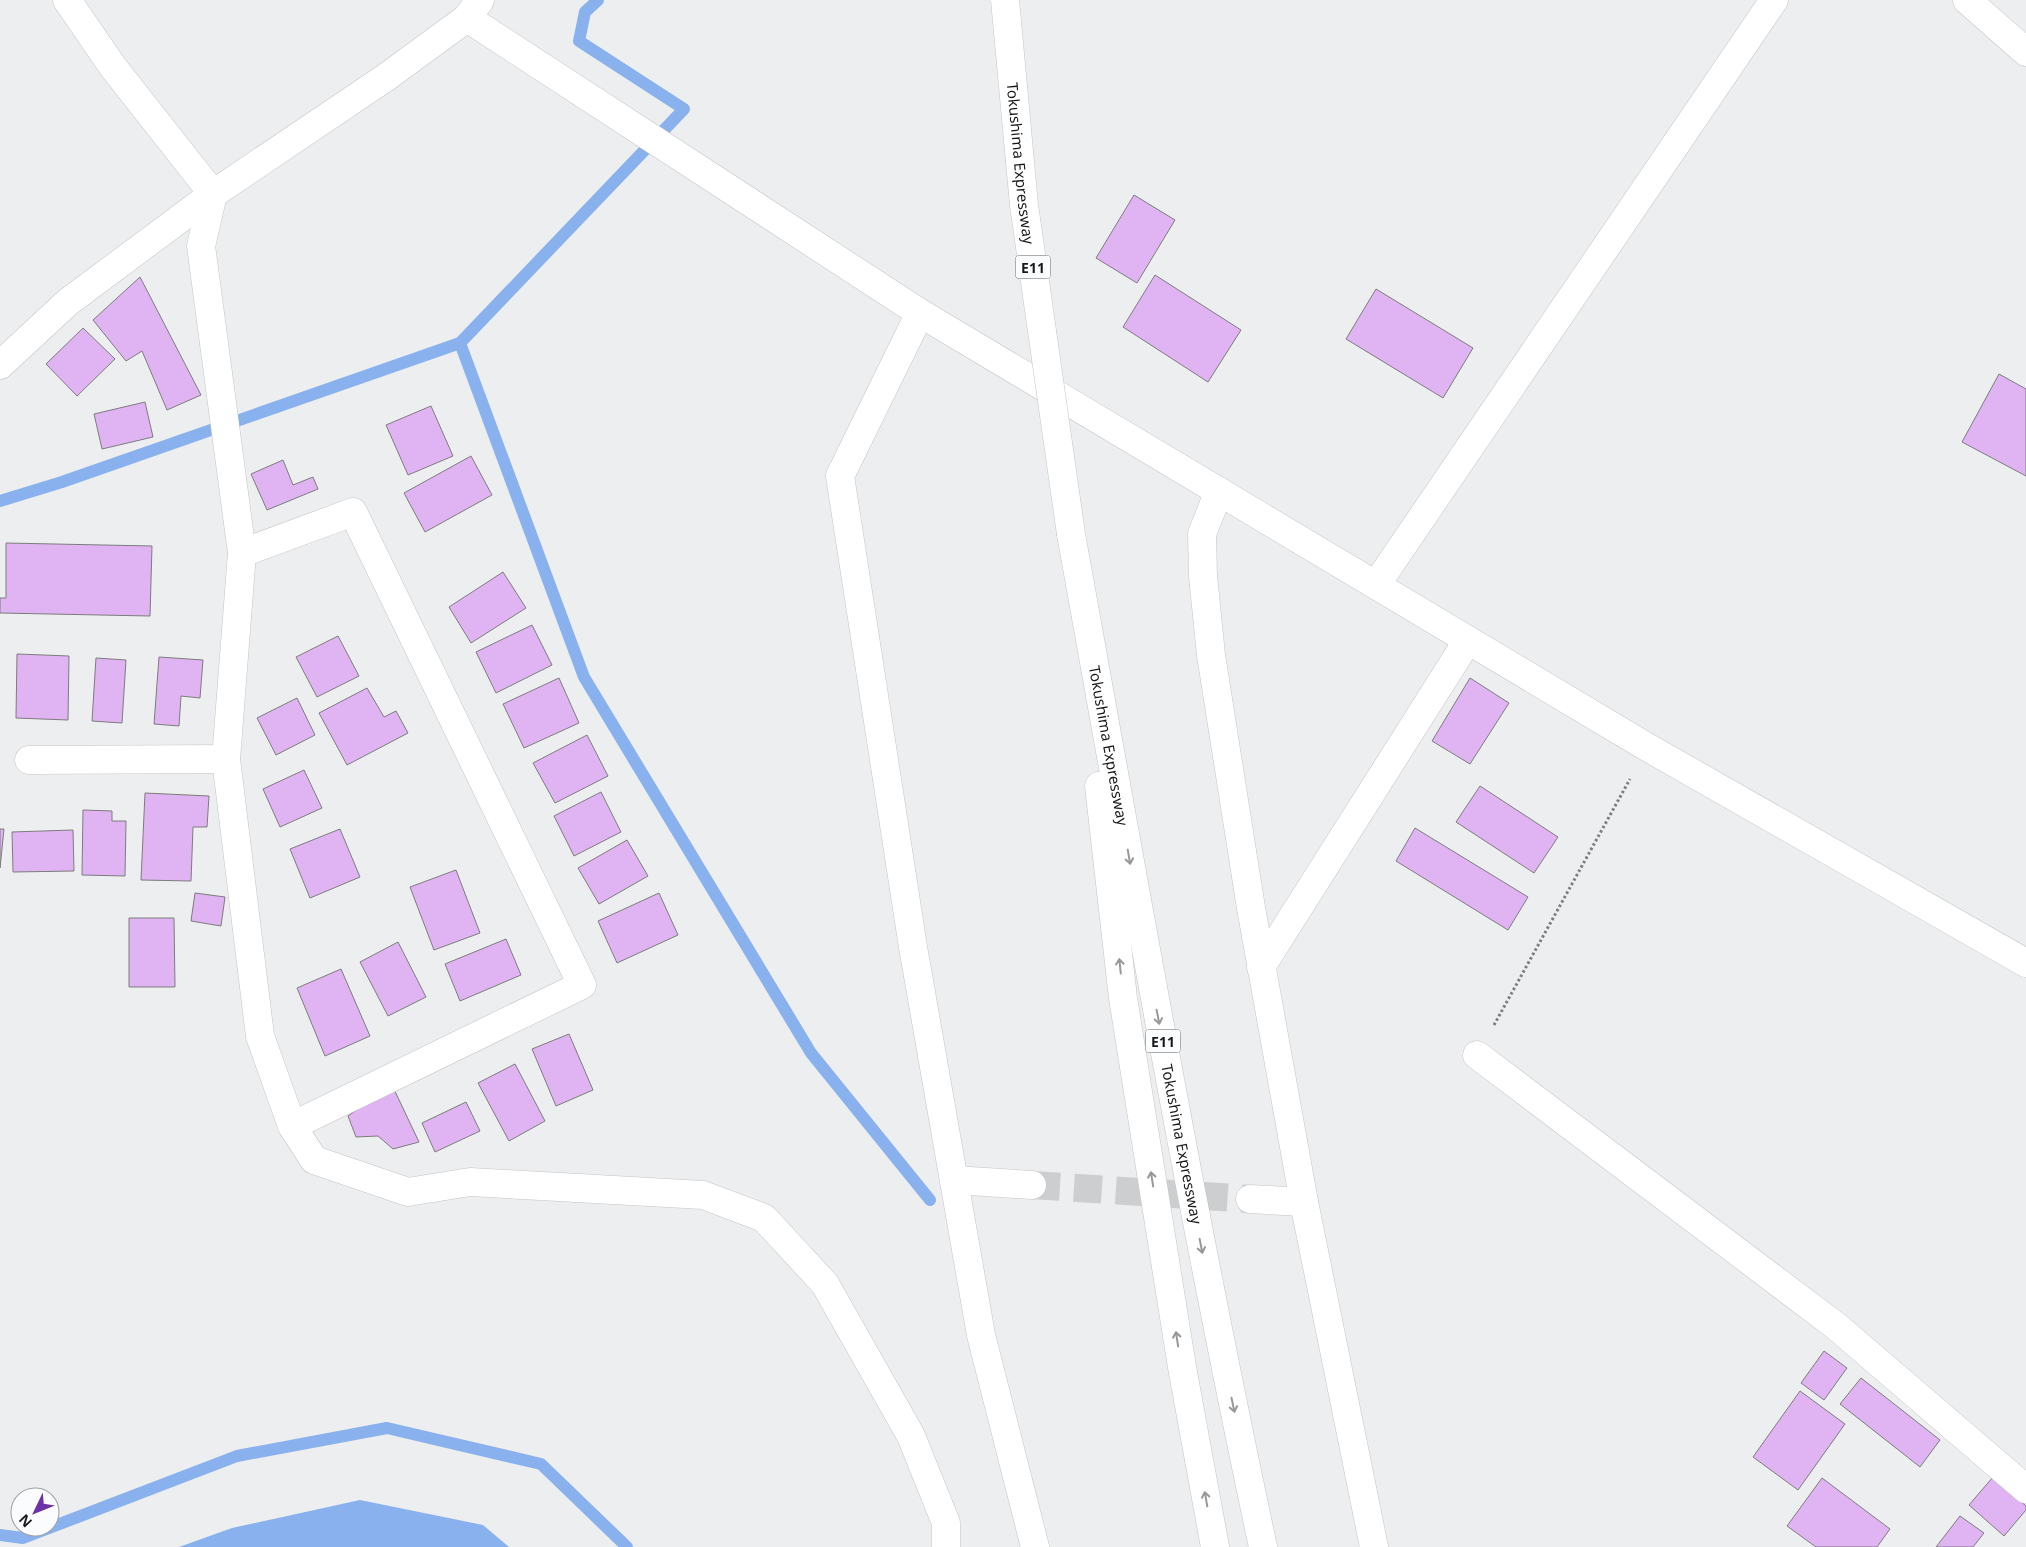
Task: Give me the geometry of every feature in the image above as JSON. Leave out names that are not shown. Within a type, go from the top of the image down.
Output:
[{"type":"main road","points":[[67,0],[113,67],[213,194]]},
{"type":"main road","name":"Tokushima Expressway","points":[[1005,0],[1024,205],[1071,534],[1123,998],[1182,1367],[1215,1547]]},
{"type":"main road","points":[[1376,584],[1774,0]]},
{"type":"main road","points":[[1967,0],[2026,52]]},
{"type":"main road","points":[[0,365],[68,302],[213,194],[386,78],[474,9],[634,127],[920,313],[1647,747],[2026,963]]},
{"type":"main road","points":[[213,194],[201,246],[242,553],[226,759],[260,1036],[292,1126],[314,1160],[408,1192],[470,1182],[703,1195],[764,1218],[825,1284],[911,1436],[946,1523],[946,1547]]},
{"type":"main road","points":[[920,313],[840,476],[913,947],[981,1335],[1035,1547]]},
{"type":"main road","points":[[1219,491],[1202,534],[1203,576],[1211,655],[1261,967],[1304,1202],[1374,1547]]},
{"type":"main road","points":[[242,553],[353,512],[582,985],[292,1126]]},
{"type":"main road","name":"Tokushima Expressway","points":[[1071,534],[1153,990],[1221,1350],[1263,1547]]},
{"type":"main road","points":[[1261,967],[1468,640]]},
{"type":"main road","points":[[29,760],[226,759]]},
{"type":"main road","points":[[1477,1055],[1836,1326],[2026,1489]]},
{"type":"main road","points":[[954,1180],[1032,1185]]},
{"type":"main road","points":[[1250,1200],[1304,1202]]},
{"type":"path","points":[[1477,1055],[1647,747]]},
{"type":"water","points":[[360,1500],[483,1525],[509,1547],[179,1547],[232,1528]]},
{"type":"building","points":[[1134,195],[1175,220],[1137,283],[1096,258]]},
{"type":"building","points":[[1155,275],[1241,330],[1208,382],[1123,327]]},
{"type":"building","points":[[140,277],[201,395],[167,410],[142,351],[126,361],[93,320]]},
{"type":"building","points":[[1376,289],[1473,348],[1443,398],[1346,339]]},
{"type":"building","points":[[83,328],[115,359],[77,396],[46,364]]},
{"type":"building","points":[[1999,374],[2026,389],[2026,476],[1962,442]]},
{"type":"building","points":[[145,402],[153,437],[102,449],[94,414]]},
{"type":"building","points":[[431,406],[453,456],[408,475],[386,425]]},
{"type":"building","points":[[471,456],[492,495],[425,532],[404,493]]},
{"type":"building","points":[[283,460],[293,485],[313,477],[318,489],[267,510],[251,474]]},
{"type":"building","points":[[6,543],[152,546],[150,616],[0,613],[0,598],[6,598]]},
{"type":"building","points":[[503,572],[526,608],[471,643],[449,607]]},
{"type":"building","points":[[532,625],[552,665],[496,693],[476,652]]},
{"type":"building","points":[[338,636],[359,676],[317,697],[296,657]]},
{"type":"building","points":[[17,654],[69,656],[68,720],[16,718]]},
{"type":"building","points":[[159,657],[203,660],[200,698],[181,696],[179,726],[154,724]]},
{"type":"building","points":[[96,658],[126,660],[122,723],[92,721]]},
{"type":"building","points":[[559,678],[579,723],[524,748],[503,704]]},
{"type":"building","points":[[1470,678],[1509,703],[1470,764],[1432,741]]},
{"type":"building","points":[[367,688],[384,717],[396,711],[408,733],[347,765],[319,713]]},
{"type":"building","points":[[297,698],[315,735],[276,755],[257,718]]},
{"type":"building","points":[[587,735],[608,776],[555,803],[533,763]]},
{"type":"building","points":[[304,770],[322,808],[280,827],[263,789]]},
{"type":"building","points":[[1480,786],[1558,837],[1534,873],[1456,822]]},
{"type":"building","points":[[601,792],[621,832],[574,856],[554,816]]},
{"type":"building","points":[[145,793],[209,796],[207,827],[193,827],[191,881],[141,880]]},
{"type":"building","points":[[83,810],[112,811],[112,821],[126,821],[125,876],[82,875]]},
{"type":"building","points":[[1415,828],[1528,897],[1508,930],[1396,861]]},
{"type":"building","points":[[0,829],[4,829],[0,868]]},
{"type":"building","points":[[340,829],[360,877],[310,898],[290,849]]},
{"type":"building","points":[[73,830],[74,871],[13,872],[12,832]]},
{"type":"building","points":[[627,840],[648,876],[599,904],[578,868]]},
{"type":"building","points":[[456,870],[480,933],[434,950],[410,887]]},
{"type":"building","points":[[195,893],[225,897],[221,926],[191,921]]},
{"type":"building","points":[[659,893],[678,935],[617,963],[598,921]]},
{"type":"building","points":[[129,918],[174,918],[175,987],[129,987]]},
{"type":"building","points":[[506,939],[521,975],[460,1001],[445,964]]},
{"type":"building","points":[[398,942],[426,997],[388,1016],[360,962]]},
{"type":"building","points":[[341,969],[370,1036],[325,1056],[297,988]]},
{"type":"building","points":[[569,1034],[593,1090],[556,1106],[532,1049]]},
{"type":"building","points":[[515,1064],[545,1121],[509,1141],[478,1083]]},
{"type":"building","points":[[392,1085],[419,1142],[393,1149],[378,1136],[356,1137],[348,1116]]},
{"type":"building","points":[[466,1102],[480,1131],[435,1152],[422,1123]]},
{"type":"building","points":[[1824,1351],[1847,1368],[1824,1400],[1801,1383]]},
{"type":"building","points":[[1861,1378],[1940,1440],[1920,1467],[1840,1404]]},
{"type":"building","points":[[1800,1391],[1845,1424],[1798,1490],[1753,1457]]},
{"type":"building","points":[[1993,1477],[2026,1506],[2026,1510],[2004,1536],[1969,1505]]},
{"type":"building","points":[[1822,1478],[1890,1529],[1877,1547],[1816,1547],[1787,1526]]},
{"type":"building","points":[[1960,1516],[1984,1533],[1973,1547],[1936,1547]]},
{"type":"waterway","points":[[0,501],[62,482],[460,343],[684,109],[579,41],[585,12],[598,0]]},
{"type":"waterway","points":[[460,343],[584,677],[811,1053],[930,1200]]},
{"type":"waterway","points":[[0,1535],[23,1538],[237,1456],[387,1428],[541,1464],[627,1547]]},
{"type":"tunnel","points":[[1032,1185],[1250,1199]]}]
